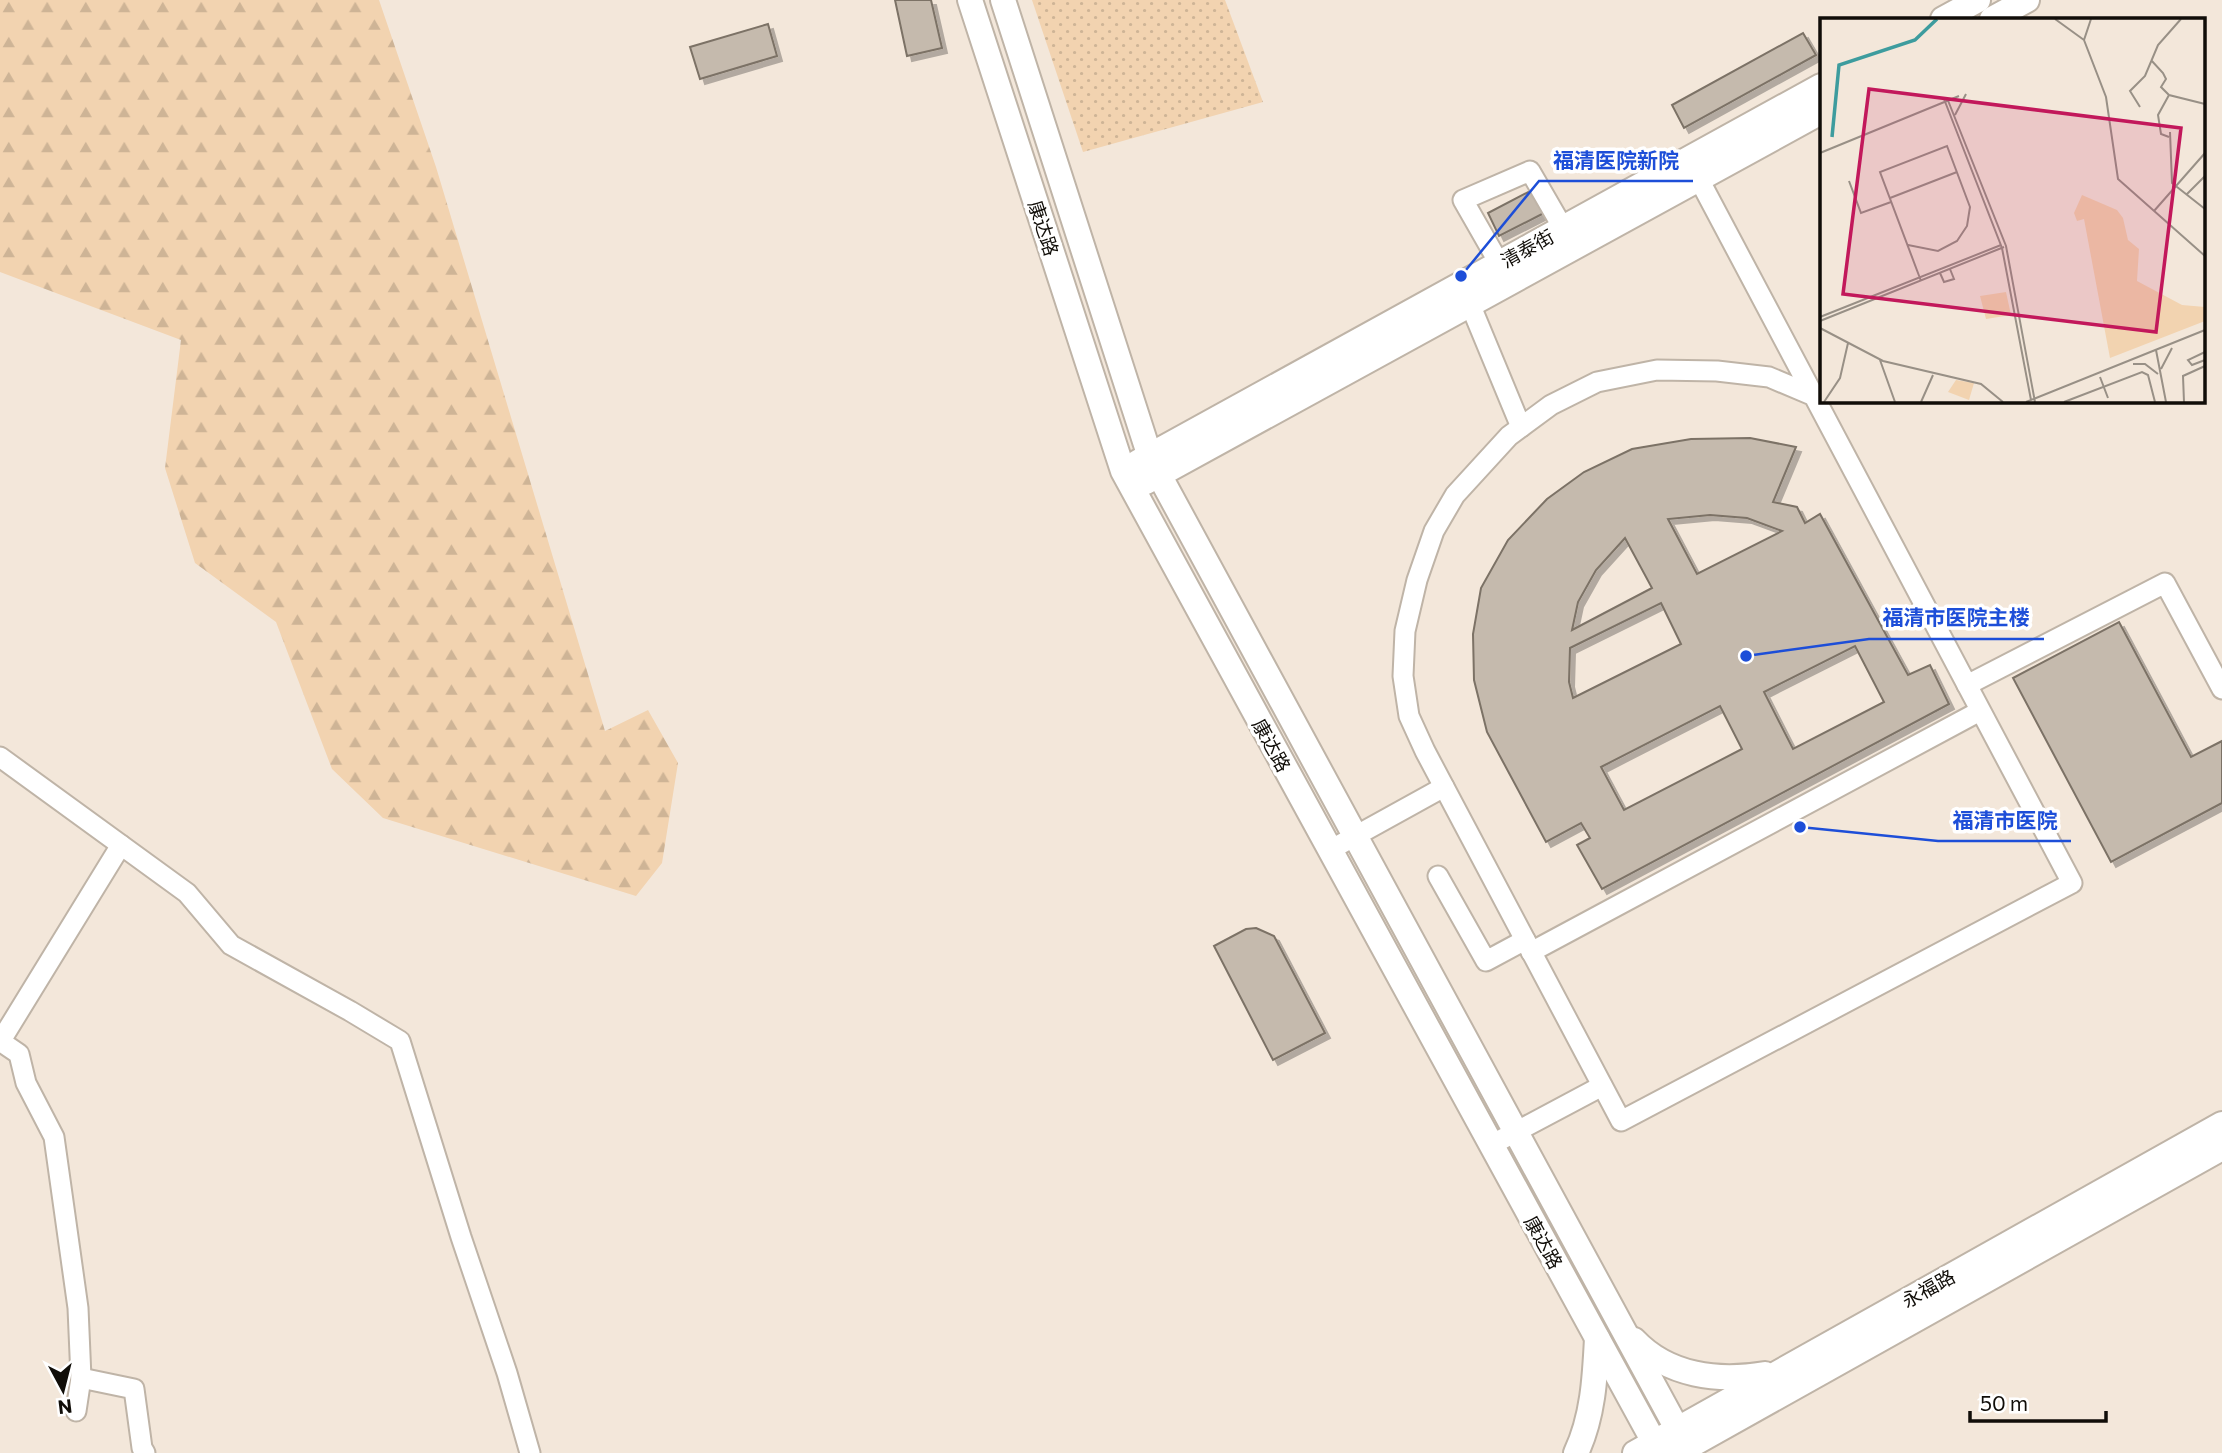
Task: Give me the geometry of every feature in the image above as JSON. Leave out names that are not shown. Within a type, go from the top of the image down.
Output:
[{"type":"street","name":"康达路","points":[[970,0],[1128,480],[1597,1338],[1649,1449]]},
{"type":"street","name":"康达路","points":[[1003,0],[1154,464],[1620,1324],[1681,1443]]},
{"type":"street","points":[[1945,18],[1978,0]]},
{"type":"street","points":[[1994,18],[2027,0]]},
{"type":"street","name":"清泰街","points":[[1154,464],[1471,304],[1694,169],[1820,87]]},
{"type":"street","name":"清泰街","points":[[1128,480],[1563,228],[1820,113]]},
{"type":"street","points":[[1694,169],[2072,883],[1621,1121],[1409,716],[1403,676],[1405,631],[1417,580],[1434,531],[1455,495],[1500,446],[1551,405],[1598,383],[1657,370],[1717,371],[1769,377],[1814,396]]},
{"type":"street","points":[[1499,263],[1463,200],[1530,171],[1563,228]]},
{"type":"street","points":[[1471,304],[1521,427]]},
{"type":"street","points":[[1967,685],[2165,583],[2222,689]]},
{"type":"street","points":[[1438,876],[1486,961],[1528,946],[1980,711]]},
{"type":"street","points":[[0,757],[187,893],[231,945],[400,1041],[507,1373],[530,1453]]},
{"type":"street","points":[[1330,850],[1444,787]]},
{"type":"street","points":[[76,1411],[81,1378],[78,1308],[54,1137],[26,1083],[19,1054],[0,1042],[121,845]]},
{"type":"street","points":[[1491,1145],[1602,1086]]},
{"type":"street","name":"永福路","points":[[1681,1443],[1780,1372],[2222,1124]]},
{"type":"street","name":"永福路","points":[[1649,1449],[1681,1443],[2222,1148]]},
{"type":"street","points":[[1620,1324],[1645,1351],[1670,1367],[1711,1377],[1745,1378],[1780,1372]]},
{"type":"street","points":[[1576,1453],[1584,1437],[1592,1403],[1597,1338]]},
{"type":"street","points":[[81,1378],[134,1390],[145,1453]]},
{"type":"green space","points":[[0,0],[379,0],[436,167],[605,731],[648,710],[678,763],[662,863],[636,896],[383,818],[332,769],[276,622],[195,563],[165,468],[181,340],[0,272]]},
{"type":"green space","points":[[1032,0],[1225,0],[1263,102],[1083,152]]},
{"type":"building","points":[[895,0],[931,0],[942,48],[907,56]]},
{"type":"building","points":[[768,24],[777,56],[700,79],[690,47]]},
{"type":"building","points":[[1803,33],[1816,55],[1684,128],[1672,105]]},
{"type":"building","points":[[1534,189],[1546,212],[1499,236],[1488,213]]},
{"type":"building","points":[[1750,438],[1796,447],[1773,502],[1797,507],[1805,523],[1820,514],[1908,675],[1930,665],[1949,704],[1602,889],[1577,845],[1590,838],[1581,823],[1546,842],[1487,732],[1474,680],[1473,634],[1481,588],[1508,540],[1547,499],[1584,472],[1632,449],[1691,439]],"holes":[[[1710,515],[1747,518],[1782,531],[1697,574],[1668,519]],[[1625,538],[1652,588],[1572,630],[1578,602],[1596,570]],[[1661,603],[1681,644],[1573,698],[1569,682],[1570,648]],[[1855,646],[1884,702],[1793,749],[1764,692]],[[1720,706],[1742,749],[1624,810],[1601,767]]]},
{"type":"building","points":[[2119,622],[2191,757],[2222,741],[2222,803],[2111,862],[2013,678]]},
{"type":"building","points":[[1256,928],[1274,936],[1325,1033],[1273,1060],[1214,946],[1246,929]]},
{"type":"place","name":"福清医院新院","points":[[1461,276]]},
{"type":"place","name":"福清市医院主楼","points":[[1746,656]]},
{"type":"place","name":"福清市医院","points":[[1800,827]]}]
